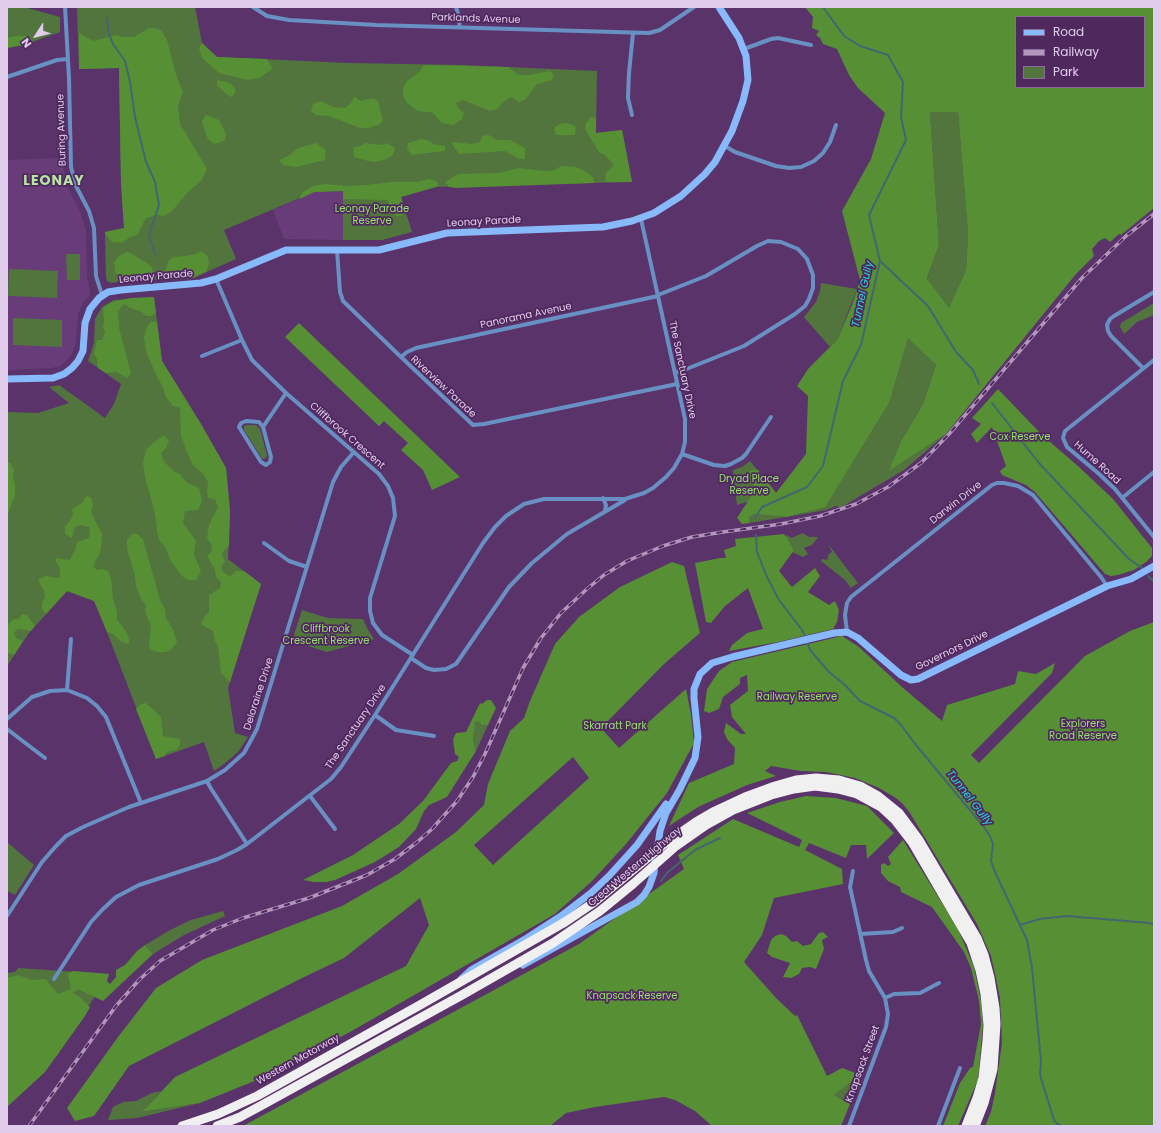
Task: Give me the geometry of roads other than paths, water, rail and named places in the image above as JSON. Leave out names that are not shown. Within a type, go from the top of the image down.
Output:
[{"type":"highway","name":"Great Western Highway","points":[[420,1005],[566,922],[664,845],[696,822],[730,804],[759,792],[796,780],[816,778],[849,782],[869,791],[893,807],[911,828],[969,922],[984,955],[990,978],[996,1019],[994,1062],[984,1103],[975,1126]]},
{"type":"highway","name":"Great Western Highway","points":[[217,1126],[240,1117],[462,995],[575,930],[600,911],[661,858],[696,831],[724,815],[753,802],[794,788],[825,786],[847,791],[872,802],[889,814],[912,842],[971,943],[985,994],[988,1025],[985,1065],[977,1098],[966,1126]]},
{"type":"highway","name":"Western Motorway","points":[[182,1126],[207,1118],[244,1102],[420,1005]]},
{"type":"main road","name":"Leonay Parade","points":[[102,295],[121,290],[195,284],[216,279],[283,251],[382,249],[447,233],[603,227],[641,218],[666,206],[681,196],[705,174],[725,146],[739,115],[745,94],[748,70],[744,48],[719,7]]},
{"type":"main road","points":[[7,379],[49,378],[59,376],[72,368],[80,359],[83,351],[87,317],[92,306],[102,295]]},
{"type":"main road","name":"Governors Drive","points":[[847,632],[856,636],[901,675],[908,679],[918,679],[1107,586],[1134,577],[1154,566]]},
{"type":"main road","points":[[462,995],[479,989],[552,950],[631,906],[647,892],[652,881],[664,817],[695,758],[698,733],[694,695],[696,681],[700,674],[708,666],[720,660],[834,633],[847,632]]},
{"type":"main road","points":[[455,985],[471,970],[527,938],[561,916],[601,884],[645,835],[688,772]]},
{"type":"street","name":"Buring Avenue","points":[[65,7],[71,167],[76,186],[87,207],[92,221],[95,237],[96,276],[102,295]]},
{"type":"street","name":"Parklands Avenue","points":[[253,7],[267,16],[284,20],[376,25],[633,33],[649,33],[657,31],[694,7]]},
{"type":"street","points":[[456,7],[460,20],[459,27]]},
{"type":"street","points":[[632,115],[628,98],[633,33]]},
{"type":"street","points":[[744,48],[778,38],[811,45]]},
{"type":"street","points":[[7,77],[57,60],[68,59]]},
{"type":"street","points":[[725,146],[735,152],[776,166],[796,168],[809,164],[824,152],[830,142],[836,125]]},
{"type":"street","name":"The Sanctuary Drive","points":[[54,979],[91,922],[116,897],[139,885],[218,859],[247,844],[310,796],[336,774],[412,657],[483,543],[495,527],[506,516],[524,504],[536,500],[552,498],[603,498],[625,500],[644,493],[658,485],[674,468],[682,454],[686,432],[685,419],[641,218]]},
{"type":"street","name":"Panorama Avenue","points":[[401,357],[407,352],[416,348],[658,295],[706,276],[752,248],[768,242],[781,242],[798,249],[807,259],[813,275],[814,284],[811,296],[805,306],[795,314],[744,346],[675,373]]},
{"type":"street","name":"Riverview Parade","points":[[337,249],[340,295],[343,301],[474,425],[677,384]]},
{"type":"street","name":"Cliffbrook Crescent","points":[[216,279],[242,340],[255,365],[379,474],[391,492],[394,505],[394,522],[370,598],[369,608],[371,619],[375,627],[382,635],[426,668],[434,670],[446,669],[456,664],[506,592],[522,572],[544,551],[567,534],[625,500]]},
{"type":"street","points":[[1143,368],[1112,336],[1108,329],[1108,324],[1112,317],[1154,292]]},
{"type":"street","points":[[202,356],[242,340]]},
{"type":"street","name":"Hume Road","points":[[1154,360],[1063,434],[1067,447],[1098,473],[1122,498],[1154,537]]},
{"type":"street","points":[[263,427],[258,422],[246,421],[241,423],[239,427],[261,462],[266,465],[270,462],[271,457],[263,427],[286,393]]},
{"type":"street","points":[[682,454],[714,465],[725,466],[731,464],[746,454],[771,417]]},
{"type":"street","name":"Deloraine Drive","points":[[7,916],[42,862],[60,841],[83,827],[141,803],[207,780],[225,770],[238,759],[248,746],[257,729],[336,475],[354,452]]},
{"type":"street","points":[[1122,498],[1154,472]]},
{"type":"street","name":"Darwin Drive","points":[[847,632],[845,615],[847,602],[850,597],[992,485],[997,483],[1018,486],[1033,495],[1107,586]]},
{"type":"street","points":[[603,498],[606,505],[605,511]]},
{"type":"street","points":[[264,543],[285,559],[307,568]]},
{"type":"street","points":[[67,690],[71,639]]},
{"type":"street","points":[[7,720],[36,695],[50,691],[67,690],[88,698],[103,713],[108,722],[141,803]]},
{"type":"street","points":[[374,716],[396,730],[434,736]]},
{"type":"street","points":[[7,729],[45,758]]},
{"type":"street","points":[[207,780],[247,844]]},
{"type":"street","points":[[310,796],[335,829]]},
{"type":"street","name":"Knapsack Street","points":[[849,1126],[886,1024],[888,1011],[885,998],[867,965],[850,887],[853,871]]},
{"type":"street","points":[[860,934],[893,932],[902,928]]},
{"type":"street","points":[[885,998],[894,994],[920,993],[939,983]]},
{"type":"street","points":[[938,1126],[960,1068]]},
{"type":"waterway","name":"Tunnel Gully","points":[[755,518],[762,507],[807,487],[823,466],[843,381],[861,345],[880,261],[869,215],[906,140],[901,117],[903,82],[888,55],[860,46],[844,36],[823,7]]},
{"type":"waterway","points":[[107,18],[109,34],[113,44],[125,61],[130,82],[135,117],[146,162],[155,182],[159,205],[149,235],[155,254]]},
{"type":"waterway","points":[[880,261],[928,306],[956,352],[973,370],[979,384]]},
{"type":"waterway","points":[[992,403],[1039,463],[1129,559],[1142,568]]},
{"type":"waterway","name":"Tunnel Gully","points":[[756,535],[757,552],[767,577],[779,600],[802,630],[806,638]]},
{"type":"waterway","points":[[1148,576],[1154,582]]},
{"type":"waterway","name":"Tunnel Gully","points":[[807,642],[810,650],[829,672],[845,685],[860,701],[894,718],[901,725],[984,827],[991,838],[993,844],[991,861],[1027,940],[1032,968],[1041,1061],[1040,1075],[1054,1120],[1062,1126]]},
{"type":"waterway","points":[[661,881],[668,872],[695,850],[720,838]]},
{"type":"waterway","points":[[1020,925],[1040,919],[1067,916],[1150,923],[1154,925]]},
{"type":"railway","points":[[29,1126],[116,1006],[139,980],[160,961],[213,930],[243,918],[309,898],[367,875],[395,859],[432,829],[457,801],[473,777],[485,754],[523,668],[541,638],[561,613],[604,575],[627,561],[663,546],[692,537],[781,524],[820,516],[856,504],[888,487],[921,463],[949,434],[1082,278],[1126,236],[1154,214]]},
{"type":"district","name":"LEONAY","points":[[54,181]]},
{"type":"park label","name":"Leonay Parade Reserve","points":[[372,214]]},
{"type":"park label","name":"Cox Reserve","points":[[1020,437]]},
{"type":"park label","name":"Dryad Place Reserve","points":[[749,484]]},
{"type":"park label","name":"Cliffbrook Crescent Reserve","points":[[326,634]]},
{"type":"park label","name":"Railway Reserve","points":[[797,697]]},
{"type":"park label","name":"Skarratt Park","points":[[615,726]]},
{"type":"park label","name":"Explorers Road Reserve","points":[[1083,730]]},
{"type":"park label","name":"Knapsack Reserve","points":[[632,996]]}]
